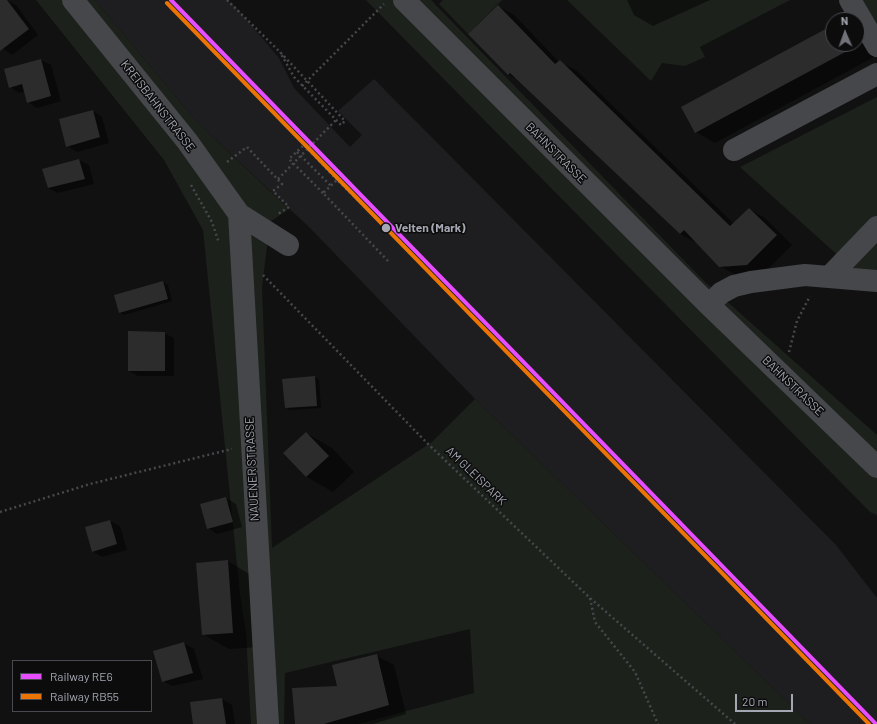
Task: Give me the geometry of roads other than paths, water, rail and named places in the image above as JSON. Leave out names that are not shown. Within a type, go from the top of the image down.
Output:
[{"type":"street","name":"KREISBAHNSTRASSE","points":[[73,0],[187,141],[239,214]]},
{"type":"street","name":"BAHNSTRASSE","points":[[404,0],[708,305],[877,466]]},
{"type":"street","points":[[850,0],[877,46]]},
{"type":"street","points":[[734,150],[877,74]]},
{"type":"street","points":[[239,214],[288,245]]},
{"type":"street","name":"NAUENER STRASSE","points":[[239,214],[251,447],[268,724]]},
{"type":"street","points":[[829,277],[877,227]]},
{"type":"street","points":[[708,305],[721,293],[734,286],[805,275],[877,282]]},
{"type":"rail line","name":"RE6","points":[[171,0],[876,724]]},
{"type":"rail line","name":"RB55","points":[[167,3],[869,724]]},
{"type":"place","name":"Velten (Mark)","points":[[386,228]]}]
